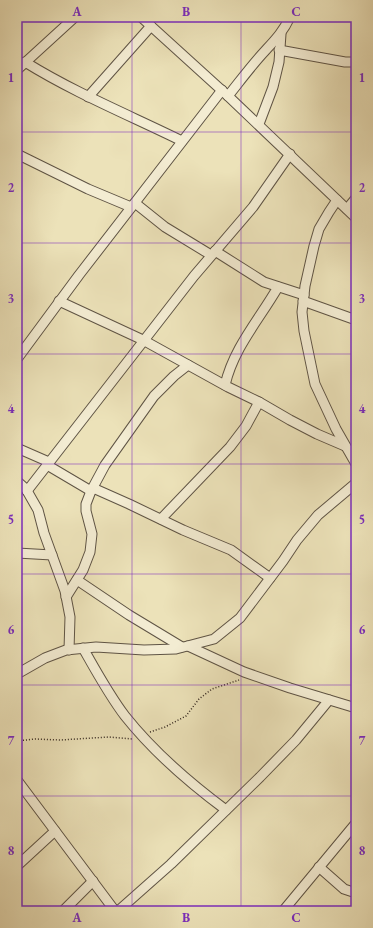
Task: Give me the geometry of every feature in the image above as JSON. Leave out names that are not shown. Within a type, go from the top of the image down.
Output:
[{"type":"street","points":[[17,70],[74,17]]},
{"type":"street","points":[[141,17],[259,124],[356,218]]},
{"type":"street","points":[[17,358],[182,141],[281,34],[290,17]]},
{"type":"street","points":[[88,97],[152,26]]},
{"type":"street","points":[[259,124],[273,87],[279,62],[281,34]]},
{"type":"street","points":[[280,50],[345,62],[356,62]]},
{"type":"street","points":[[25,62],[55,81],[182,141]]},
{"type":"street","points":[[17,154],[88,189],[133,205],[164,227],[264,282],[356,320]]},
{"type":"street","points":[[27,491],[143,340],[213,253],[253,207],[290,154]]},
{"type":"street","points":[[347,209],[356,198]]},
{"type":"street","points":[[337,200],[328,212],[319,229],[314,246],[302,312],[304,331],[315,384],[345,446],[356,464]]},
{"type":"street","points":[[225,385],[228,371],[234,356],[278,287]]},
{"type":"street","points":[[59,302],[143,340],[317,434],[345,446]]},
{"type":"street","points":[[66,597],[83,570],[90,552],[92,534],[86,504],[105,465],[154,396],[188,364]]},
{"type":"street","points":[[160,519],[230,447],[246,426],[259,402]]},
{"type":"street","points":[[17,448],[92,490],[231,550],[270,578]]},
{"type":"street","points":[[17,481],[27,491],[38,510],[66,597],[70,616],[69,650]]},
{"type":"street","points":[[17,674],[45,658],[69,650],[96,647],[144,650],[185,647],[214,639],[240,618],[297,540],[318,515],[356,483]]},
{"type":"street","points":[[17,553],[52,555]]},
{"type":"street","points":[[77,580],[129,615],[185,647],[244,672],[356,708]]},
{"type":"street","points":[[82,648],[109,694],[142,736],[202,791],[226,810]]},
{"type":"street","points":[[118,911],[171,864],[260,777],[296,740],[329,700]]},
{"type":"street","points":[[17,780],[115,911]]},
{"type":"street","points":[[283,911],[356,823]]},
{"type":"street","points":[[17,866],[55,831]]},
{"type":"street","points":[[319,867],[344,889],[356,893]]},
{"type":"street","points":[[63,911],[92,881]]},
{"type":"path","points":[[17,741],[35,738],[60,740],[108,737],[132,739],[178,721],[186,716],[199,698],[212,689],[240,680]]}]
